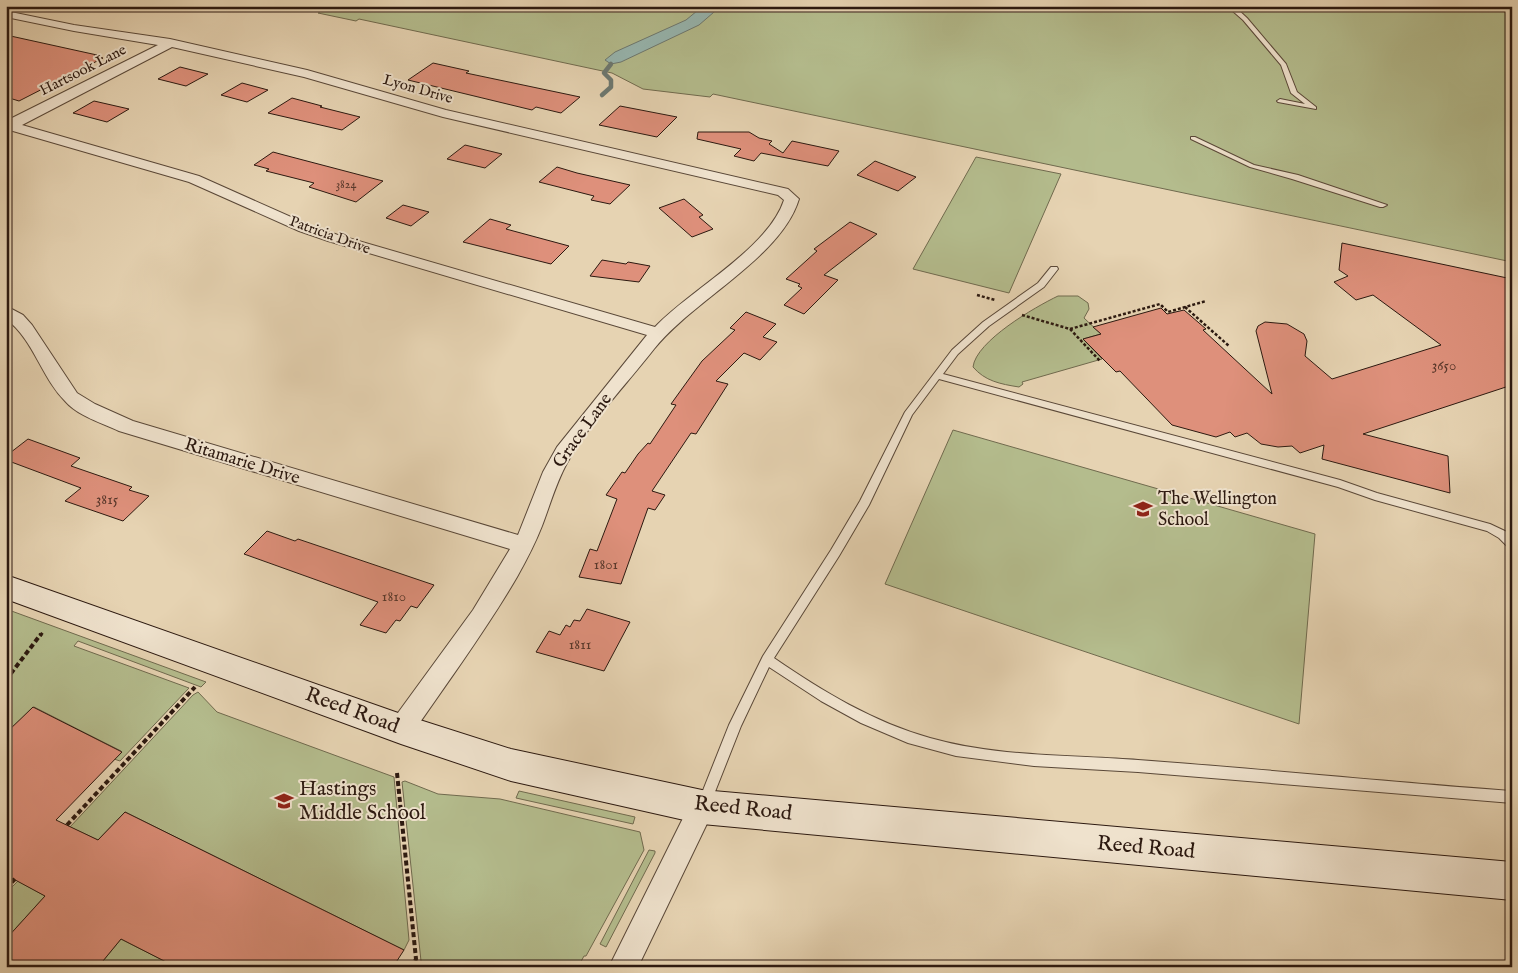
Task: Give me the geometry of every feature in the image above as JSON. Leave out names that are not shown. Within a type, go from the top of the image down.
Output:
[{"type":"main road","name":"Reed Road","points":[[6,587],[401,729],[511,765],[702,807],[1512,881]]},
{"type":"street","name":"Lyon Drive","points":[[6,14],[74,28],[170,43],[307,74],[443,113],[783,192],[792,199],[792,206],[781,222]]},
{"type":"street","name":"Hartsook Lane","points":[[8,125],[170,43]]},
{"type":"street","name":"Patricia Drive","points":[[8,125],[194,178],[304,228],[333,238],[658,333]]},
{"type":"street","name":"Grace Lane","points":[[401,729],[460,647],[502,583],[523,545],[558,462],[576,434],[658,333],[673,318],[750,255],[781,222]]},
{"type":"street","name":"Ritamarie Drive","points":[[6,311],[18,318],[31,335],[44,361],[72,399],[126,426],[523,545]]},
{"type":"street","points":[[623,967],[702,807]]},
{"type":"lane","points":[[1230,6],[1245,19],[1280,60],[1294,94],[1314,108],[1280,101]]},
{"type":"lane","points":[[1192,138],[1252,166],[1295,177],[1383,205]]},
{"type":"lane","points":[[702,807],[735,725],[767,659],[836,553],[865,502],[908,414],[955,352],[986,324],[1042,285],[1054,269]]},
{"type":"lane","points":[[936,375],[1340,484],[1375,496],[1490,528],[1503,535],[1512,544]]},
{"type":"lane","points":[[767,659],[811,691],[880,727],[931,744],[988,756],[1138,766],[1424,792],[1512,797]]},
{"type":"path","points":[[976,295],[1001,303]]},
{"type":"path","points":[[1018,312],[1032,319],[1070,329],[1160,304],[1168,312],[1206,301]]},
{"type":"path","points":[[1184,307],[1229,346]]},
{"type":"path","points":[[1070,329],[1100,361]]},
{"type":"path","points":[[6,680],[42,632]]},
{"type":"path","points":[[67,825],[195,687]]},
{"type":"path","points":[[397,773],[416,959],[412,967]]},
{"type":"path","points":[[6,888],[14,879]]},
{"type":"green space","points":[[296,6],[1512,6],[1512,262],[713,94],[710,97],[643,89],[612,73],[359,19],[356,21],[318,13],[320,12]]},
{"type":"green space","points":[[976,157],[1061,174],[1009,293],[913,269]]},
{"type":"green space","points":[[1058,296],[1078,296],[1088,303],[1089,309],[1084,318],[1101,334],[1083,339],[1102,359],[1022,382],[1023,384],[1019,387],[993,381],[983,376],[973,367],[984,346],[995,336],[1022,316]]},
{"type":"green space","points":[[953,430],[1315,534],[1299,724],[885,584]]},
{"type":"green space","points":[[6,609],[206,682],[201,687],[78,641],[74,646],[189,688],[120,761],[114,759],[121,751],[34,707],[6,733]]},
{"type":"green space","points":[[198,692],[217,712],[394,777],[409,940],[404,950],[125,812],[98,840],[70,827],[193,695]]},
{"type":"green space","points":[[405,781],[438,794],[500,799],[640,832],[644,850],[586,956],[584,956],[578,967],[418,967],[421,961],[402,782]]},
{"type":"green space","points":[[519,791],[635,817],[633,824],[516,798]]},
{"type":"green space","points":[[649,850],[655,851],[655,853],[606,947],[600,944]]},
{"type":"green space","points":[[18,881],[45,896],[6,939],[6,893]]},
{"type":"green space","points":[[121,939],[176,967],[98,967]]},
{"type":"water","points":[[703,6],[721,6],[699,25],[621,62],[611,64],[605,60],[615,52],[686,20]]},
{"type":"building","points":[[6,35],[97,55],[94,56],[103,58],[19,101],[6,97]]},
{"type":"building","points":[[433,63],[469,71],[466,73],[580,97],[561,113],[536,107],[532,110],[408,80]]},
{"type":"building","points":[[180,67],[208,74],[186,86],[158,79]]},
{"type":"building","points":[[242,83],[268,90],[247,102],[221,95]]},
{"type":"building","points":[[292,98],[360,117],[342,130],[268,113]]},
{"type":"building","points":[[94,101],[129,109],[107,122],[73,113]]},
{"type":"building","points":[[620,106],[677,117],[657,137],[599,125]]},
{"type":"building","points":[[698,132],[749,132],[759,138],[772,141],[769,144],[783,153],[792,141],[839,151],[828,166],[761,153],[754,161],[734,156],[741,149],[697,139]]},
{"type":"building","points":[[465,145],[502,154],[485,168],[447,159]]},
{"type":"building","points":[[273,152],[383,181],[356,202],[309,187],[314,183],[266,171],[269,169],[254,165]]},
{"type":"building","points":[[875,161],[916,177],[898,191],[857,175]]},
{"type":"building","points":[[557,167],[630,185],[610,204],[591,200],[594,196],[539,182]]},
{"type":"building","points":[[684,199],[703,215],[699,217],[713,229],[692,237],[659,208]]},
{"type":"building","points":[[403,205],[429,212],[411,226],[386,218]]},
{"type":"building","points":[[490,219],[511,225],[506,229],[569,246],[551,264],[463,242]]},
{"type":"building","points":[[850,222],[877,234],[824,275],[838,280],[804,314],[784,305],[802,288],[798,286],[800,284],[786,279],[817,251],[814,249]]},
{"type":"building","points":[[1342,243],[1512,279],[1512,385],[1363,434],[1448,456],[1450,493],[1322,459],[1324,445],[1300,453],[1292,446],[1278,447],[1261,444],[1247,433],[1235,437],[1230,432],[1216,437],[1172,425],[1120,371],[1116,372],[1083,339],[1101,334],[1093,327],[1161,308],[1167,314],[1184,310],[1272,394],[1256,331],[1258,326],[1265,322],[1287,324],[1304,334],[1307,341],[1305,356],[1332,379],[1441,345],[1373,295],[1356,300],[1334,282],[1348,276],[1339,270]]},
{"type":"building","points":[[602,260],[650,266],[639,282],[590,276]]},
{"type":"building","points":[[746,312],[776,324],[763,337],[777,342],[760,360],[744,353],[716,381],[728,384],[696,434],[691,433],[652,491],[665,495],[655,510],[648,508],[621,584],[579,577],[590,549],[597,551],[617,499],[606,495],[622,472],[625,473],[638,454],[648,443],[650,444],[676,405],[671,404],[702,361],[735,330],[730,328]]},
{"type":"building","points":[[28,439],[80,458],[71,466],[132,487],[129,490],[149,496],[123,521],[65,501],[81,488],[6,460],[6,456]]},
{"type":"building","points":[[267,531],[295,541],[298,539],[434,585],[417,608],[411,606],[400,621],[396,620],[386,633],[360,625],[378,602],[244,554]]},
{"type":"building","points":[[587,609],[630,622],[604,671],[536,652],[549,631],[560,635],[566,625],[570,627],[574,620],[580,621]]},
{"type":"building","points":[[33,707],[122,752],[56,820],[98,840],[125,812],[404,950],[393,967],[176,967],[121,939],[98,967],[6,967],[6,939],[45,896],[6,875],[6,733]]},
{"type":"waterway","points":[[602,95],[611,87],[611,80],[604,73],[611,64]]},
{"type":"place","name":"The Wellington School","points":[[1143,509]]},
{"type":"place","name":"Hastings Middle School","points":[[284,801]]}]
